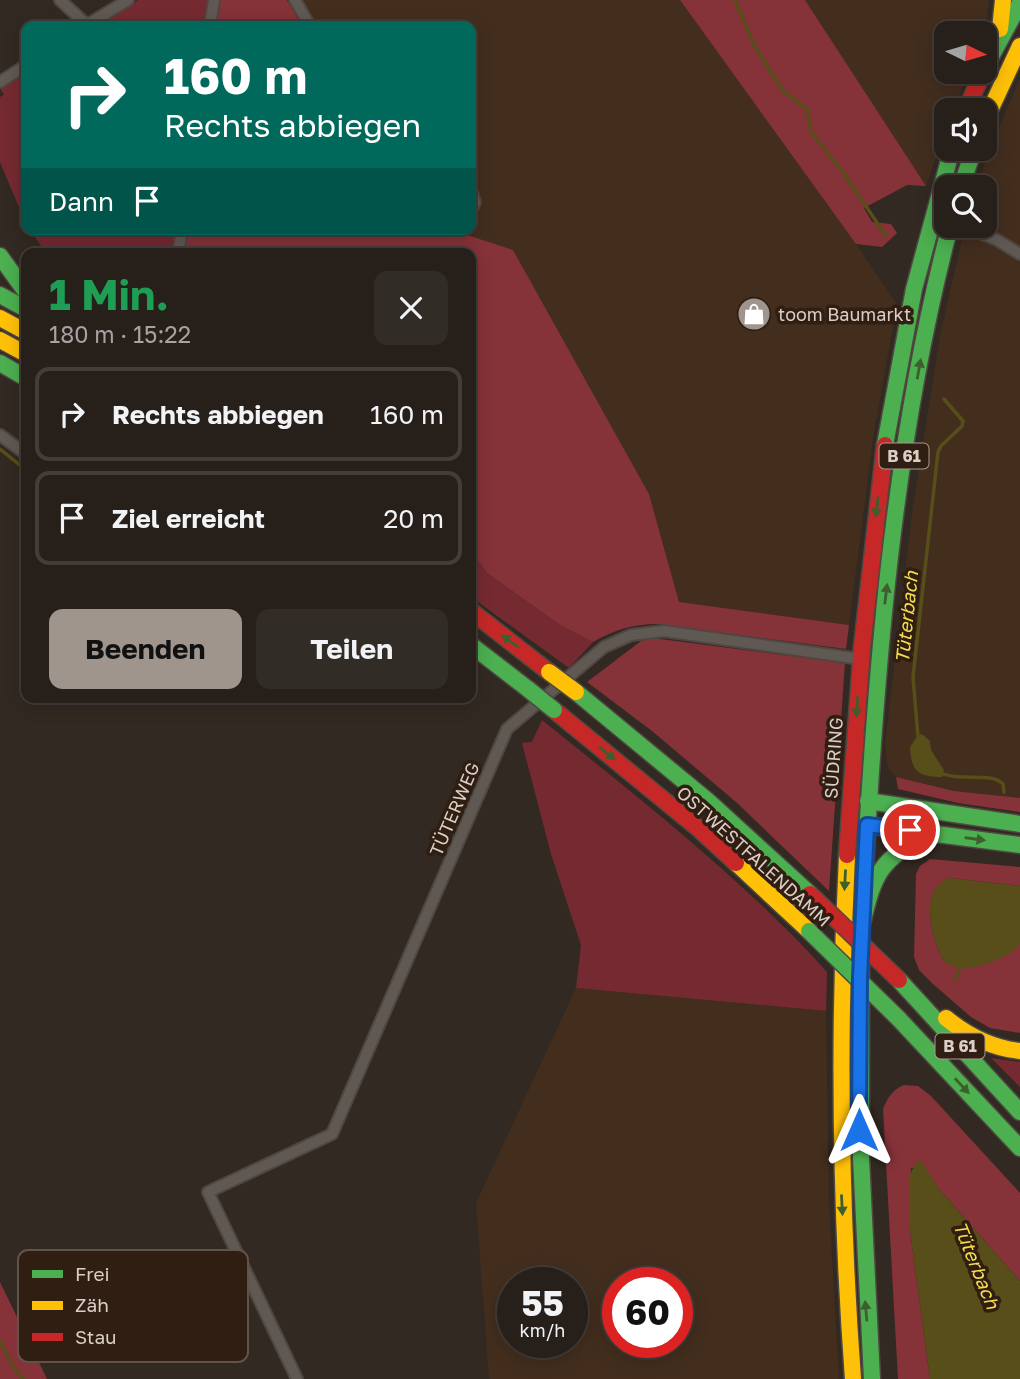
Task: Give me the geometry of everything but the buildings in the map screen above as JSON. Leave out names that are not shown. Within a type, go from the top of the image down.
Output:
[{"type":"main road","points":[[998,34],[1003,0]]},
{"type":"main road","points":[[998,41],[1020,3]]},
{"type":"main road","points":[[996,98],[1020,46]]},
{"type":"main road","name":"SÜDRING","points":[[853,1379],[846,1301],[840,1131],[841,935],[848,812],[860,659],[884,446],[912,297],[934,234]]},
{"type":"main road","name":"B 61","points":[[868,801],[878,662],[898,496],[920,359],[947,238]]},
{"type":"main road","points":[[0,256],[21,285]]},
{"type":"main road","points":[[0,295],[21,306]]},
{"type":"main road","points":[[0,318],[21,329]]},
{"type":"main road","points":[[0,340],[21,351]]},
{"type":"main road","points":[[0,363],[21,375]]},
{"type":"main road","name":"OSTWESTFALENDAMM","points":[[476,615],[550,671],[708,801],[810,894],[899,980],[1020,1112]]},
{"type":"main road","name":"OSTWESTFALENDAMM","points":[[476,649],[699,829],[898,1018],[1020,1148]]},
{"type":"main road","points":[[868,801],[861,928],[859,1130],[865,1300],[872,1379]]},
{"type":"main road","points":[[1020,824],[868,801],[848,812],[867,825],[1020,845]]},
{"type":"main road","points":[[861,928],[873,887],[888,859],[930,832]]},
{"type":"main road","points":[[899,980],[970,1035],[1010,1051],[1020,1051]]},
{"type":"street","points":[[60,0],[81,21]]},
{"type":"street","points":[[94,21],[128,0]]},
{"type":"street","points":[[211,21],[214,0]]},
{"type":"street","points":[[295,0],[307,21]]},
{"type":"street","points":[[0,82],[21,68]]},
{"type":"street","points":[[993,238],[1020,254]]},
{"type":"street","points":[[0,435],[21,450]]},
{"type":"street","name":"TÜTERWEG","points":[[236,1250],[208,1192],[332,1134],[507,729],[586,661],[622,637],[653,631],[860,659]]},
{"type":"street","name":"TÜTERWEG","points":[[248,1276],[297,1379]]},
{"type":"shaded area","points":[[138,0],[209,0],[206,21],[105,21]]},
{"type":"shaded area","points":[[220,0],[287,0],[299,21],[217,21]]},
{"type":"shaded area","points":[[287,0],[680,0],[897,305],[873,438],[849,625],[679,602],[649,494],[513,250],[467,235],[476,235],[476,21],[299,21]]},
{"type":"shaded area","points":[[680,0],[805,0],[926,186],[907,185],[864,208],[872,222],[891,224],[897,233],[882,247],[856,244]]},
{"type":"shaded area","points":[[805,0],[989,0],[986,21],[934,21],[934,84],[964,84],[958,98],[934,98],[935,161],[926,186]]},
{"type":"shaded area","points":[[21,75],[21,212],[0,162],[0,97],[4,95],[0,88]]},
{"type":"shaded area","points":[[1020,79],[1020,798],[954,791],[896,777],[888,768],[885,744],[912,513],[940,336],[962,238],[997,238],[997,175],[981,175],[986,161],[997,161],[997,132]]},
{"type":"shaded area","points":[[33,235],[175,235],[173,248],[43,248]]},
{"type":"shaded area","points":[[186,235],[467,235],[513,250],[649,494],[679,602],[849,625],[846,649],[657,624],[624,628],[593,642],[560,625],[487,573],[476,558],[476,248],[184,248]]},
{"type":"shaded area","points":[[476,558],[487,573],[560,625],[593,642],[569,668],[476,601]]},
{"type":"shaded area","points":[[653,638],[845,663],[829,891],[736,802],[652,731],[587,682],[641,641]]},
{"type":"shaded area","points":[[542,720],[689,840],[794,937],[827,972],[826,1011],[576,988],[581,945],[551,854],[522,743],[532,742]]},
{"type":"shaded area","points":[[896,777],[954,791],[1020,798],[1020,812],[958,803],[898,789]]},
{"type":"shaded area","points":[[930,859],[1020,867],[1020,886],[950,878],[935,892],[931,901],[930,918],[934,938],[944,961],[1020,942],[1020,1033],[990,1028],[971,1017],[919,970],[914,957],[916,874],[920,866]]},
{"type":"shaded area","points":[[576,988],[826,1011],[829,1204],[839,1379],[489,1379],[476,1203]]},
{"type":"shaded area","points":[[991,1058],[1020,1062],[1020,1087]]},
{"type":"shaded area","points":[[904,1085],[918,1086],[931,1096],[1020,1193],[1020,1281],[939,1189],[924,1167],[911,1168],[910,1231],[930,1379],[898,1379],[883,1109],[891,1094]]},
{"type":"shaded area","points":[[0,1282],[18,1319],[18,1362],[39,1362],[47,1379],[0,1379]]},
{"type":"water","points":[[922,734],[930,741],[931,750],[944,770],[942,777],[927,776],[914,767],[910,747],[918,735]]},
{"type":"water","points":[[950,878],[1020,886],[1020,943],[1016,948],[1002,958],[974,967],[959,968],[944,961],[935,940],[930,915],[934,892],[940,883]]},
{"type":"water","points":[[917,1161],[922,1162],[939,1189],[1020,1281],[1020,1379],[930,1379],[910,1231],[910,1174]]},
{"type":"waterway","name":"Tüterbach","points":[[735,0],[754,45],[783,91],[807,109],[811,132],[845,175],[886,236]]},
{"type":"waterway","name":"Tüterbach","points":[[918,737],[913,677],[938,452],[962,426],[963,421],[944,399]]},
{"type":"waterway","points":[[0,449],[21,466]]},
{"type":"waterway","name":"Tüterbach","points":[[939,772],[956,777],[997,780],[1003,784],[1004,792]]},
{"type":"waterway","name":"Tüterbach","points":[[955,980],[961,966]]},
{"type":"waterway","points":[[0,1341],[23,1379]]},
{"type":"traffic: fast","points":[[998,44],[1020,3]]},
{"type":"traffic: fast","points":[[885,445],[914,289],[949,161]]},
{"type":"traffic: fast","points":[[965,175],[970,161]]},
{"type":"traffic: fast","points":[[863,905],[889,563],[914,393],[947,238]]},
{"type":"traffic: fast","points":[[0,256],[21,285]]},
{"type":"traffic: fast","points":[[0,295],[21,306]]},
{"type":"traffic: fast","points":[[0,363],[21,375]]},
{"type":"traffic: fast","points":[[476,649],[528,689]]},
{"type":"traffic: fast","points":[[528,689],[554,710]]},
{"type":"traffic: fast","points":[[576,692],[708,801],[810,894]]},
{"type":"traffic: fast","points":[[868,801],[1020,824]]},
{"type":"traffic: fast","points":[[867,825],[1020,845]]},
{"type":"traffic: fast","points":[[861,928],[876,880],[889,860],[930,832]]},
{"type":"traffic: fast","points":[[809,931],[898,1018]]},
{"type":"traffic: fast","points":[[861,937],[861,1158],[872,1379]]},
{"type":"traffic: fast","points":[[899,980],[1020,1112]]},
{"type":"traffic: fast","points":[[898,1018],[1020,1148]]},
{"type":"traffic: slow","points":[[1000,29],[1003,0]]},
{"type":"traffic: slow","points":[[996,98],[1020,46]]},
{"type":"traffic: slow","points":[[0,318],[21,329]]},
{"type":"traffic: slow","points":[[0,340],[21,351]]},
{"type":"traffic: slow","points":[[549,672],[576,692]]},
{"type":"traffic: slow","points":[[847,855],[842,986],[842,1117],[845,1248],[853,1379]]},
{"type":"traffic: slow","points":[[736,863],[809,931]]},
{"type":"traffic: slow","points":[[946,1018],[980,1040],[1020,1051]]},
{"type":"traffic: jam","points":[[971,98],[978,84]]},
{"type":"traffic: jam","points":[[847,855],[862,647],[885,445]]},
{"type":"traffic: jam","points":[[476,615],[549,672]]},
{"type":"traffic: jam","points":[[554,710],[699,829],[736,863]]},
{"type":"traffic: jam","points":[[810,894],[899,980]]},
{"type":"place","name":"toom Baumarkt","points":[[754,314]]},
{"type":"route","points":[[859,1130],[861,928],[867,825],[910,830]]}]
